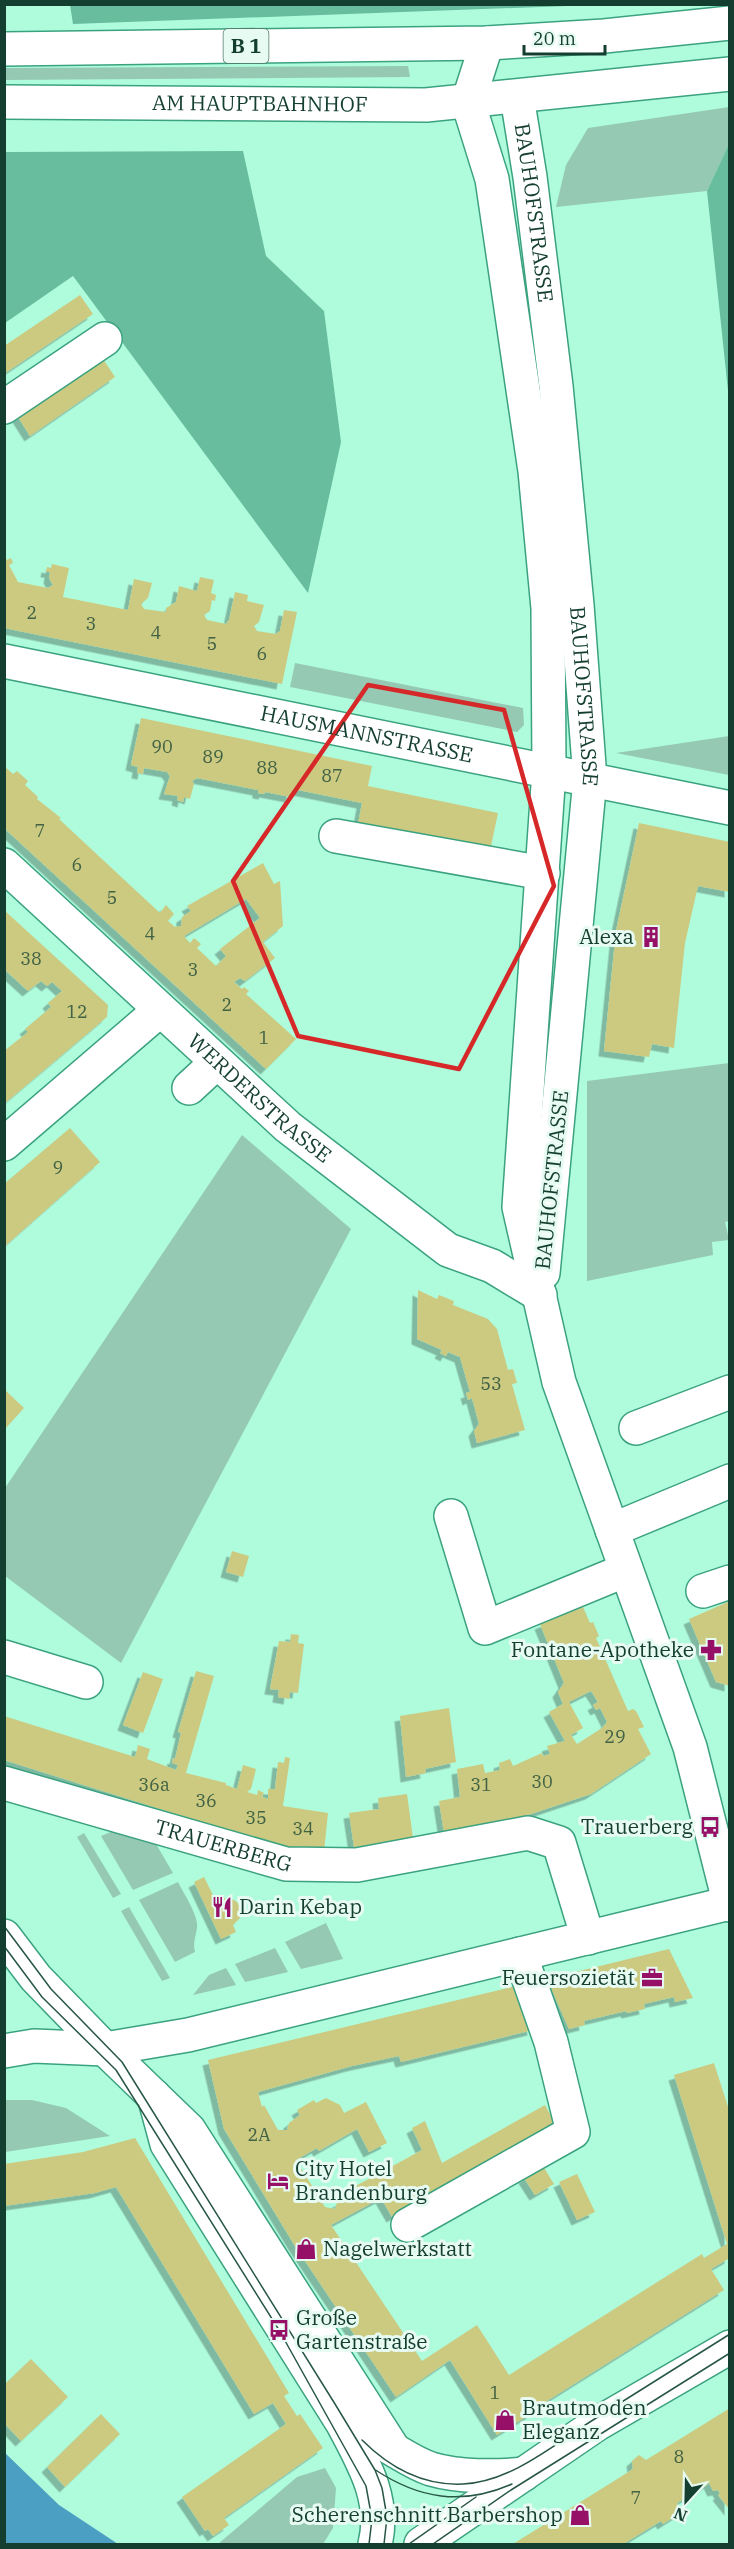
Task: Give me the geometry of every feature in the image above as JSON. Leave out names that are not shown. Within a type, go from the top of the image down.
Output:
[{"type":"street","name":"B 1","points":[[4,49],[488,43],[604,36],[729,23]]},
{"type":"street","name":"BAUHOFSTRASSE","points":[[488,43],[517,98],[530,177],[556,386],[577,605],[590,779],[554,1176],[540,1295]]},
{"type":"street","points":[[468,102],[488,43]]},
{"type":"street","name":"AM HAUPTBAHNHOF","points":[[4,102],[426,105],[517,98],[729,74]]},
{"type":"street","name":"BAUHOFSTRASSE","points":[[468,102],[492,179],[535,471],[548,608],[549,771],[519,1207],[559,1382],[690,1747],[729,1904]]},
{"type":"street","points":[[4,407],[105,339]]},
{"type":"street","name":"HAUSMANNSTRASSE","points":[[4,661],[729,808]]},
{"type":"street","points":[[336,836],[543,873]]},
{"type":"street","name":"WERDERSTRASSE","points":[[4,866],[288,1127],[448,1250],[492,1266],[540,1295]]},
{"type":"street","points":[[4,1144],[160,1010]]},
{"type":"street","points":[[189,1088],[217,1062]]},
{"type":"street","points":[[636,1428],[729,1392]]},
{"type":"street","points":[[612,1530],[729,1481]]},
{"type":"street","points":[[451,1516],[485,1628],[626,1570]]},
{"type":"street","points":[[4,1656],[86,1682]]},
{"type":"street","name":"TRAUERBERG","points":[[4,1783],[286,1864],[357,1865],[528,1833],[565,1840],[588,1938]]},
{"type":"street","points":[[4,2051],[34,2046],[105,2049],[188,2035],[729,1904]]},
{"type":"street","points":[[4,1936],[36,1978],[189,2130],[392,2447]]},
{"type":"street","points":[[408,2225],[573,2132],[551,2042],[520,1954]]},
{"type":"street","points":[[154,2096],[167,2144],[342,2424],[362,2460],[376,2501],[378,2528],[375,2544]]},
{"type":"street","points":[[421,2544],[597,2424],[729,2347]]},
{"type":"street","points":[[342,2424],[392,2447],[431,2469],[458,2473],[525,2474]]},
{"type":"highlighted area","points":[[368,685],[504,710],[554,886],[459,1069],[298,1036],[233,881]]},
{"type":"green space","points":[[70,4],[594,5],[73,24]]},
{"type":"green space","points":[[408,66],[410,77],[4,80],[5,68]]},
{"type":"green space","points":[[729,107],[729,144],[707,191],[556,207],[566,165],[588,128]]},
{"type":"green space","points":[[730,144],[729,400],[707,191]]},
{"type":"green space","points":[[243,151],[266,256],[324,311],[341,442],[308,593],[73,276],[5,323],[5,152]]},
{"type":"green space","points":[[295,663],[523,708],[524,725],[517,732],[290,687]]},
{"type":"green space","points":[[729,736],[729,775],[616,753]]},
{"type":"green space","points":[[729,1063],[730,1221],[725,1222],[729,1240],[712,1242],[713,1255],[587,1281],[587,1081]]},
{"type":"green space","points":[[242,1135],[351,1229],[121,1663],[5,1576],[5,1488]]},
{"type":"green space","points":[[113,1831],[156,1844],[173,1873],[133,1890],[101,1836]]},
{"type":"green space","points":[[84,1833],[121,1894],[113,1898],[77,1837]]},
{"type":"green space","points":[[178,1882],[194,1913],[197,1927],[195,1952],[175,1962],[139,1900]]},
{"type":"green space","points":[[129,1907],[170,1978],[162,1981],[121,1911]]},
{"type":"green space","points":[[326,1923],[343,1959],[301,1969],[285,1942]]},
{"type":"green space","points":[[275,1948],[288,1972],[245,1982],[235,1964]]},
{"type":"green space","points":[[226,1968],[236,1985],[193,1995],[209,1975]]},
{"type":"green space","points":[[5,2100],[32,2100],[66,2108],[110,2136],[5,2152]]},
{"type":"green space","points":[[325,2468],[336,2488],[333,2528],[323,2544],[218,2544],[297,2477]]},
{"type":"water","points":[[4,2452],[59,2505],[118,2544],[5,2544]]},
{"type":"building","points":[[80,295],[93,314],[4,374],[4,346]]},
{"type":"building","points":[[103,359],[115,377],[30,436],[18,417]]},
{"type":"building","points":[[4,556],[7,560],[11,558],[13,563],[9,565],[18,582],[48,588],[53,585],[49,578],[50,572],[46,572],[47,567],[51,568],[52,564],[69,568],[63,597],[128,610],[134,579],[152,583],[148,598],[141,604],[144,609],[166,612],[166,608],[176,602],[179,586],[197,591],[200,577],[214,580],[211,593],[216,595],[215,601],[212,600],[210,611],[204,615],[207,620],[226,624],[229,620],[235,592],[248,595],[247,601],[264,605],[259,622],[254,626],[257,631],[276,634],[280,631],[284,610],[297,612],[282,684],[4,628]]},
{"type":"building","points":[[141,718],[372,766],[368,786],[498,813],[490,851],[358,824],[362,803],[293,789],[291,797],[265,792],[264,794],[258,793],[258,790],[197,778],[192,781],[194,784],[190,799],[184,797],[183,802],[177,800],[178,796],[164,794],[170,776],[167,772],[144,768],[143,774],[137,773],[138,767],[131,765]]},
{"type":"building","points":[[4,766],[13,774],[17,771],[28,781],[25,785],[38,797],[37,799],[61,818],[59,819],[160,913],[166,905],[174,914],[168,921],[175,927],[181,926],[182,917],[191,911],[187,906],[263,863],[274,884],[280,881],[283,926],[263,942],[275,958],[245,981],[240,978],[234,982],[242,989],[244,987],[249,991],[246,994],[296,1039],[266,1069],[4,828]],"holes":[[[246,899],[260,918],[220,949],[226,956],[216,966],[197,948],[201,944],[194,938],[190,943],[184,936]]]},
{"type":"building","name":"Alexa","points":[[639,823],[730,842],[730,892],[698,886],[685,943],[674,1048],[652,1044],[649,1057],[604,1051],[616,931]]},
{"type":"building","points":[[4,910],[108,1005],[107,1017],[4,1104],[4,1051],[28,1032],[25,1029],[51,1007],[48,1003],[62,991],[52,982],[47,986],[41,981],[28,991],[4,969]]},
{"type":"building","points":[[70,1128],[100,1162],[4,1247],[4,1184]]},
{"type":"building","points":[[418,1290],[437,1299],[439,1295],[454,1301],[453,1305],[488,1319],[497,1329],[508,1370],[513,1369],[517,1383],[512,1384],[525,1430],[477,1443],[474,1431],[479,1424],[472,1398],[468,1400],[466,1393],[470,1392],[460,1357],[448,1352],[446,1356],[440,1353],[442,1350],[417,1339]]},
{"type":"building","points":[[4,1389],[24,1408],[4,1430]]},
{"type":"building","points":[[232,1551],[249,1556],[243,1577],[226,1572]]},
{"type":"building","points":[[730,1601],[730,1686],[716,1682],[689,1619]]},
{"type":"building","points":[[583,1607],[590,1623],[593,1622],[599,1636],[596,1638],[628,1711],[633,1709],[636,1711],[644,1727],[638,1729],[651,1754],[591,1794],[510,1821],[444,1833],[439,1801],[460,1797],[457,1769],[483,1764],[485,1773],[500,1770],[499,1763],[510,1759],[513,1766],[542,1753],[543,1756],[550,1754],[547,1746],[565,1741],[549,1712],[563,1704],[558,1692],[564,1683],[540,1624]],"holes":[[[591,1691],[598,1702],[593,1705],[596,1710],[600,1708],[607,1722],[602,1728],[577,1744],[571,1735],[583,1728],[569,1702]]]},
{"type":"building","points":[[291,1634],[299,1635],[298,1643],[304,1644],[298,1693],[290,1692],[289,1699],[278,1697],[279,1690],[270,1689],[279,1641],[290,1642]]},
{"type":"building","points":[[196,1671],[214,1676],[186,1773],[226,1783],[237,1789],[243,1765],[256,1769],[251,1789],[247,1792],[257,1795],[258,1790],[264,1793],[262,1797],[268,1799],[268,1789],[275,1789],[278,1762],[284,1763],[285,1757],[290,1758],[283,1806],[328,1813],[324,1852],[278,1846],[4,1760],[4,1716],[135,1757],[138,1745],[150,1749],[147,1759],[176,1770],[178,1765],[172,1763],[181,1733],[178,1732]]},
{"type":"building","points":[[143,1672],[163,1679],[143,1733],[123,1725]]},
{"type":"building","points":[[449,1708],[456,1762],[425,1769],[426,1773],[406,1777],[400,1716]]},
{"type":"building","points":[[407,1794],[413,1838],[354,1847],[349,1813],[379,1809],[378,1798]]},
{"type":"building","points":[[204,1877],[216,1901],[224,1898],[232,1899],[241,1909],[240,1918],[233,1925],[236,1932],[221,1939],[194,1882]]},
{"type":"building","points":[[669,1949],[693,1998],[675,2002],[674,1997],[644,2004],[645,2009],[584,2021],[585,2025],[569,2029],[547,1979]]},
{"type":"building","points":[[524,1984],[533,2030],[401,2062],[399,2056],[352,2066],[258,2092],[262,2107],[264,2105],[278,2130],[287,2130],[289,2123],[300,2115],[297,2110],[314,2100],[316,2103],[326,2098],[340,2105],[344,2113],[366,2102],[387,2143],[369,2152],[357,2129],[319,2151],[317,2148],[296,2160],[325,2207],[335,2209],[337,2203],[350,2195],[352,2188],[422,2150],[412,2128],[425,2121],[442,2163],[545,2105],[556,2125],[392,2217],[381,2198],[331,2225],[422,2361],[477,2325],[509,2375],[702,2254],[704,2258],[727,2244],[674,2075],[714,2063],[730,2113],[730,2258],[711,2269],[724,2290],[531,2411],[532,2413],[497,2435],[450,2360],[396,2397],[295,2246],[224,2129],[208,2060]]},
{"type":"building","points":[[135,2138],[289,2393],[284,2396],[297,2416],[300,2414],[323,2448],[224,2518],[229,2525],[213,2536],[208,2529],[205,2531],[182,2497],[286,2424],[273,2403],[254,2414],[116,2187],[95,2193],[4,2206],[4,2164],[83,2152]]},
{"type":"building","points":[[543,2166],[554,2184],[535,2195],[524,2178]]},
{"type":"building","points":[[577,2174],[595,2212],[577,2220],[559,2182]]},
{"type":"building","points":[[31,2359],[68,2397],[21,2441],[5,2424],[5,2384]]},
{"type":"building","points":[[730,2408],[730,2510],[718,2495],[720,2494],[718,2490],[713,2491],[709,2483],[689,2499],[687,2497],[677,2503],[682,2512],[663,2524],[661,2521],[626,2544],[513,2544],[630,2471],[633,2468],[632,2461],[639,2455],[646,2460]]},
{"type":"building","points":[[101,2414],[120,2434],[65,2487],[47,2467]]},
{"type":"tram line","points":[[4,1926],[51,1989],[122,2062],[335,2404],[375,2470],[382,2488],[387,2517],[384,2544]]},
{"type":"tram line","points":[[4,1946],[42,1997],[116,2070],[279,2330],[366,2486],[372,2519],[369,2544]]},
{"type":"tram line","points":[[362,2440],[395,2467],[420,2478],[448,2484],[481,2482],[498,2477],[532,2460],[730,2334]]},
{"type":"tram line","points":[[433,2544],[511,2490],[730,2353]]},
{"type":"tram line","points":[[374,2469],[408,2487],[441,2496],[476,2495],[512,2484]]},
{"type":"tram line","points":[[409,2544],[476,2497]]},
{"type":"place","name":"Alexa","points":[[651,937]]},
{"type":"place","name":"Fontane-Apotheke","points":[[711,1650]]},
{"type":"place","name":"Trauerberg","points":[[710,1827]]},
{"type":"place","name":"Darin Kebap","points":[[222,1907]]},
{"type":"place","name":"Feuersozietät","points":[[652,1978]]},
{"type":"place","name":"City Hotel Brandenburg","points":[[278,2181]]},
{"type":"place","name":"Nagelwerkstatt","points":[[306,2249]]},
{"type":"place","name":"Große Gartenstraße","points":[[279,2330]]},
{"type":"place","name":"Brautmoden Eleganz","points":[[505,2420]]},
{"type":"place","name":"Scherenschnitt Barbershop","points":[[580,2515]]}]
